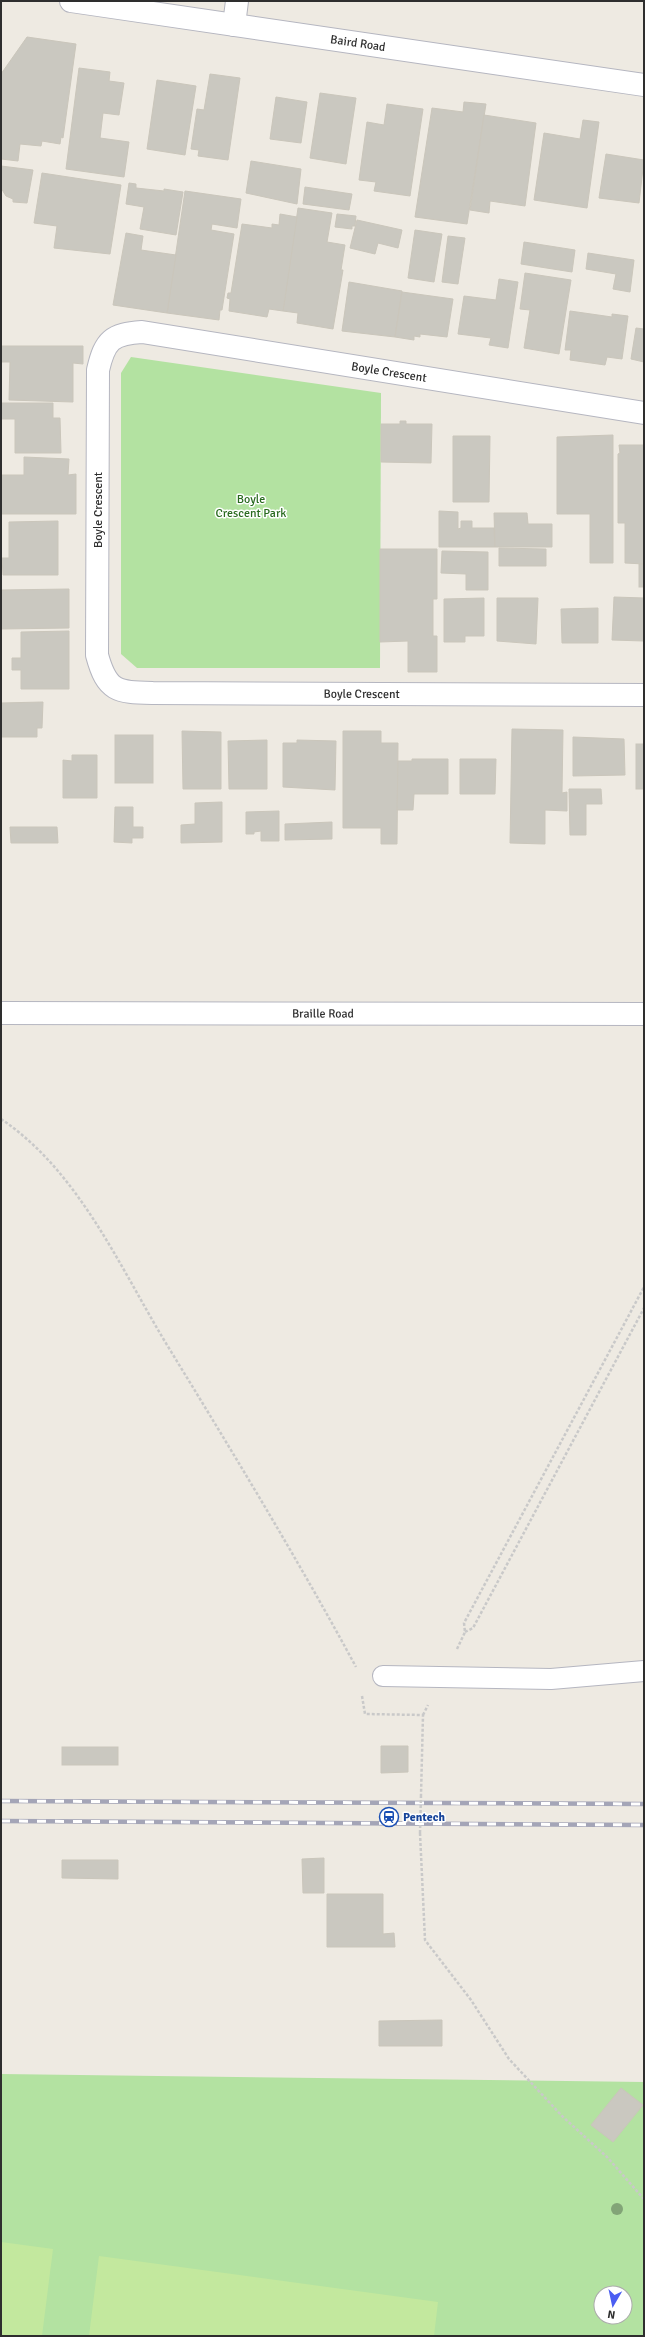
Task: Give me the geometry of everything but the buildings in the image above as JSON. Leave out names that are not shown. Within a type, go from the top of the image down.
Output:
[{"type":"street","name":"Baird Road","points":[[72,1],[644,85]]},
{"type":"street","points":[[234,25],[237,1]]},
{"type":"street","name":"Boyle Crescent","points":[[644,413],[142,332],[122,333],[109,342],[102,353],[98,370],[97,655],[102,674],[111,686],[128,692],[154,693],[644,695]]},
{"type":"street","name":"Braille Road","points":[[1,1013],[644,1014]]},
{"type":"lane","points":[[383,1676],[551,1679],[644,1671]]},
{"type":"path","points":[[1,1119],[22,1133],[76,1193],[312,1586],[358,1670]]},
{"type":"path","points":[[644,1287],[464,1623],[465,1632],[473,1628],[644,1308]]},
{"type":"path","points":[[422,1727],[420,1833],[425,1940],[471,2000],[509,2059],[562,2116],[607,2157],[644,2199]]},
{"type":"green space","name":"Boyle Crescent Park","points":[[131,357],[381,393],[380,668],[137,668],[121,654],[121,373]]},
{"type":"green space","points":[[1,2074],[644,2082],[644,2336],[1,2336]]},
{"type":"green space","points":[[1,2242],[53,2249],[42,2336],[1,2336]]},
{"type":"green space","points":[[99,2256],[438,2302],[434,2336],[89,2336]]},
{"type":"railway","points":[[1,1801],[644,1804]]},
{"type":"railway","points":[[1,1821],[644,1825]]},
{"type":"place","name":"Pentech","points":[[389,1817]]}]
